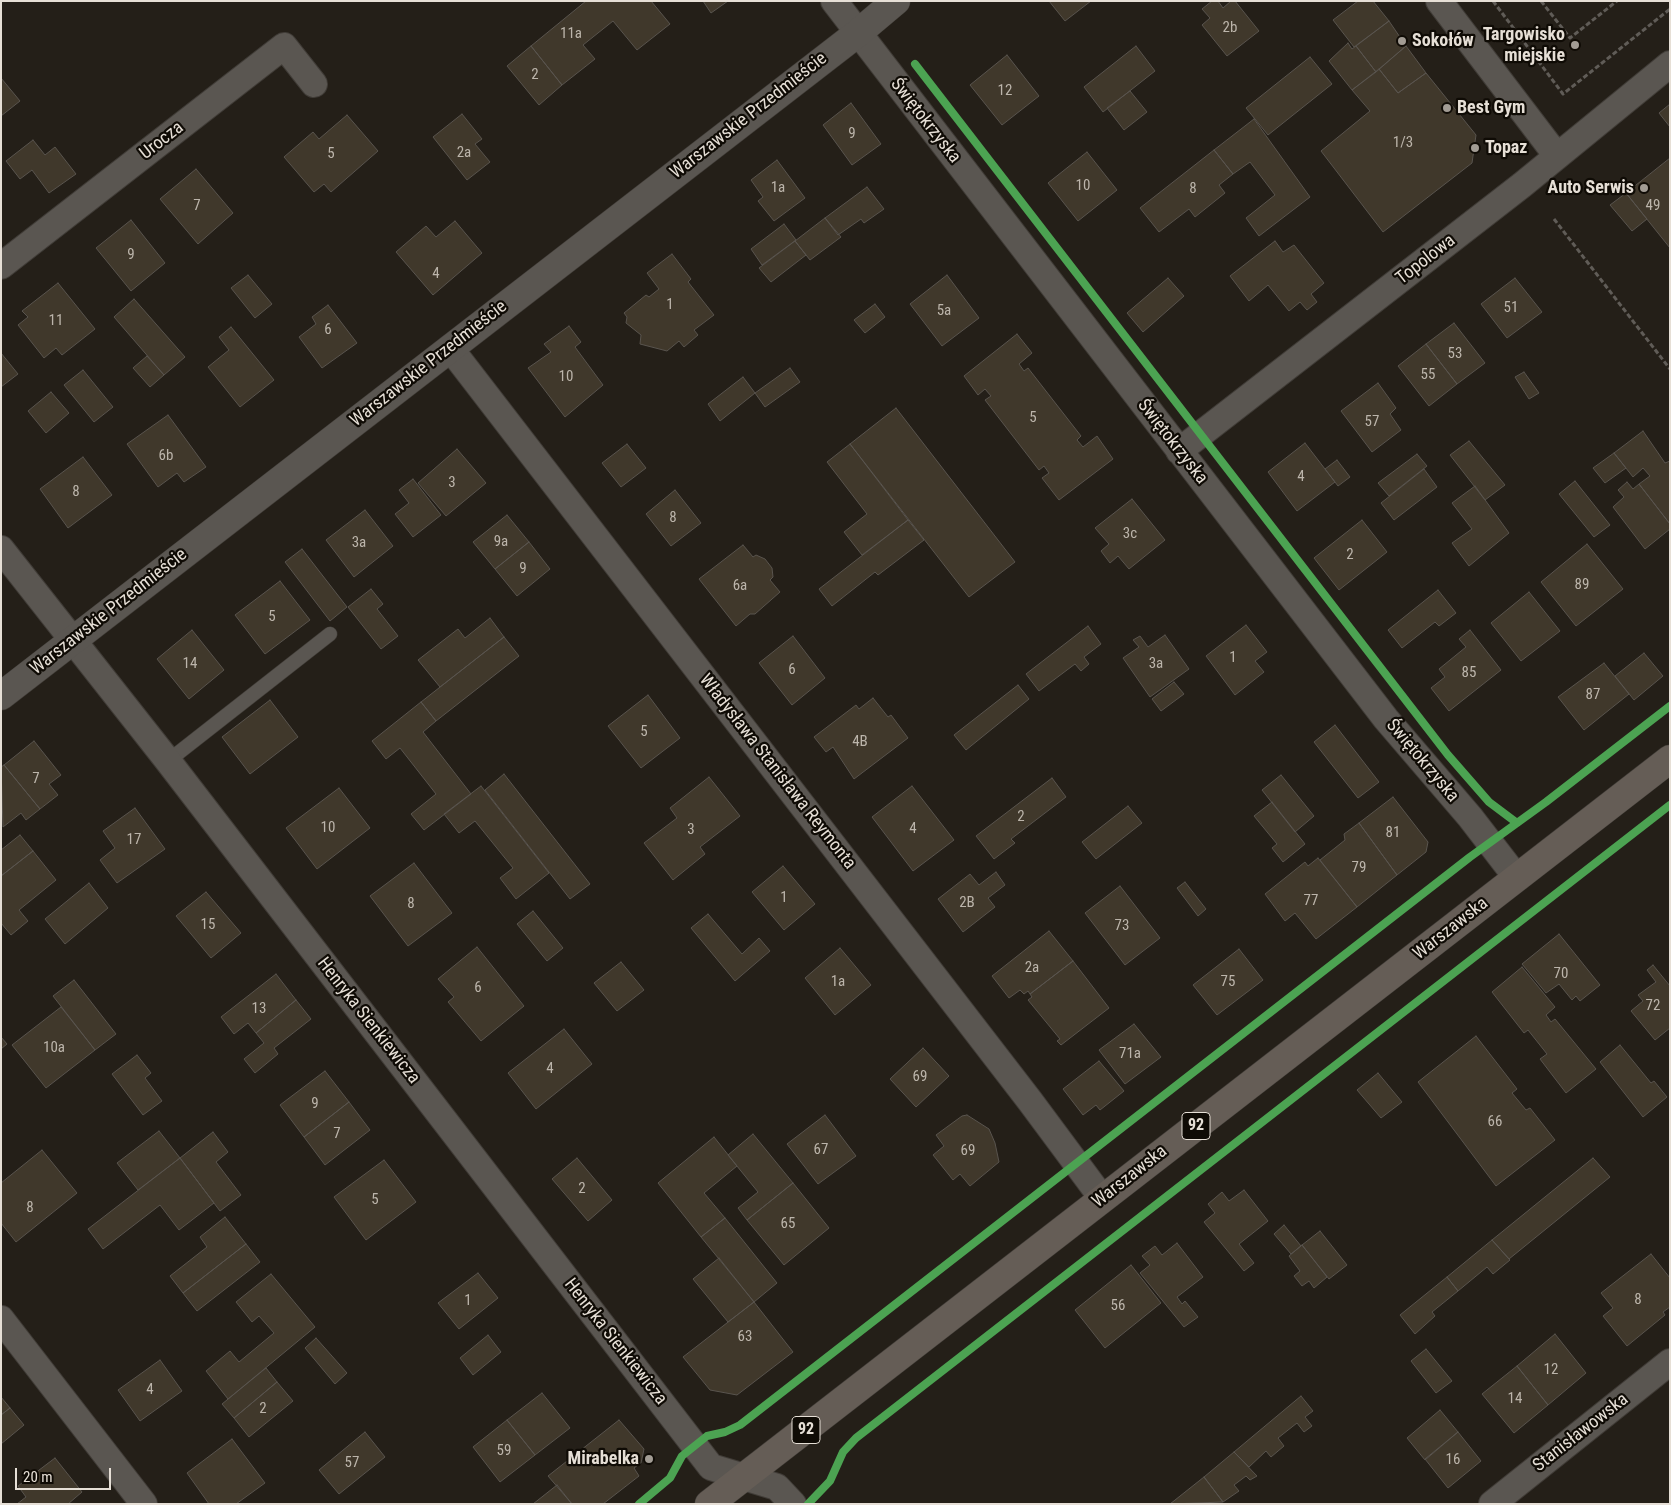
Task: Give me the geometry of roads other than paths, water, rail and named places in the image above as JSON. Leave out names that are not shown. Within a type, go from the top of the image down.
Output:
[{"type":"main road","name":"Warszawska","points":[[709,1504],[1670,759]]},
{"type":"street","name":"Świętokrzyska","points":[[834,1],[1386,719],[1470,817],[1517,878]]},
{"type":"street","name":"Warszawskie Przedmieście","points":[[1,696],[858,33],[896,1]]},
{"type":"street","points":[[1439,1],[1557,156]]},
{"type":"street","name":"Urocza","points":[[1,266],[284,46],[314,84]]},
{"type":"street","name":"Topolowa","points":[[1179,451],[1557,156],[1670,64]]},
{"type":"street","name":"Władysława Stanisława Reymonta","points":[[450,348],[1012,1078],[1102,1198]]},
{"type":"street","name":"Henryka Sienkiewicza","points":[[1,549],[168,761],[711,1467],[777,1486],[793,1504]]},
{"type":"street","points":[[1,1319],[144,1504]]},
{"type":"street","name":"Stanisławowska","points":[[1492,1504],[1670,1362]]},
{"type":"lane","points":[[168,761],[330,634]]},
{"type":"place","name":"Sokołów","points":[[1402,41]]},
{"type":"place","name":"Targowisko miejskie","points":[[1575,45]]},
{"type":"place","name":"Best Gym","points":[[1447,108]]},
{"type":"place","name":"Topaz","points":[[1475,148]]},
{"type":"place","name":"Auto Serwis","points":[[1644,188]]},
{"type":"place","name":"Mirabelka","points":[[649,1459]]}]
